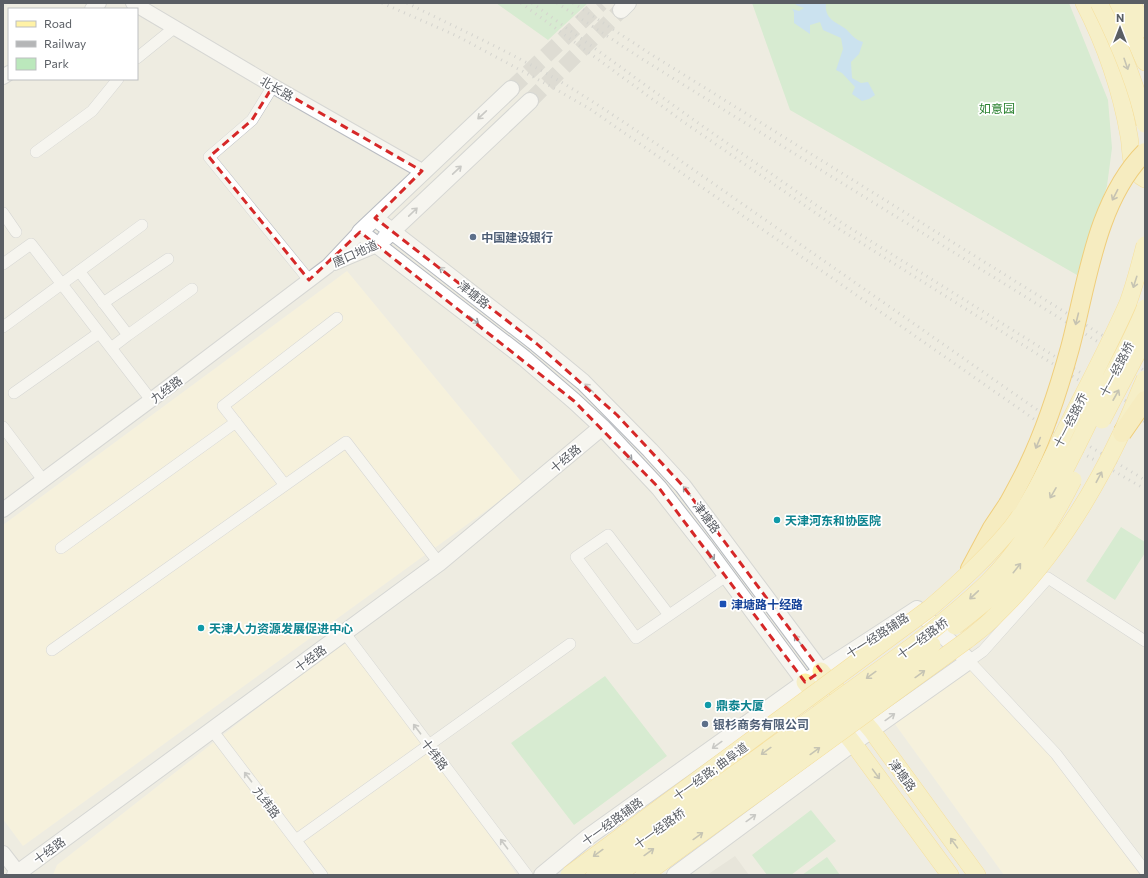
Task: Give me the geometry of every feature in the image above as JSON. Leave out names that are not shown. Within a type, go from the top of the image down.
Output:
[{"type":"highway","points":[[965,577],[1028,466],[1044,429],[1061,380],[1088,274],[1106,215],[1123,181],[1137,160],[1145,152]]},
{"type":"highway","points":[[1122,433],[1145,400]]},
{"type":"main road","points":[[1084,3],[1108,61],[1119,93],[1129,137],[1131,160],[1139,176],[1145,179]]},
{"type":"main road","points":[[1099,3],[1124,56],[1142,109],[1145,124]]},
{"type":"main road","points":[[1118,3],[1145,62]]},
{"type":"main road","points":[[1132,3],[1145,29]]},
{"type":"main road","name":"唐口地道","points":[[360,232],[422,171],[511,89]]},
{"type":"main road","name":"唐口地道","points":[[377,245],[530,101]]},
{"type":"main road","points":[[1124,114],[1145,106]]},
{"type":"main road","name":"津塘路","points":[[375,218],[537,344],[583,382],[617,415],[667,468],[683,486],[821,671],[872,731],[977,875]]},
{"type":"main road","name":"津塘路","points":[[360,232],[524,358],[602,427],[659,488],[702,542],[950,875]]},
{"type":"main road","name":"十一经路乔","points":[[965,577],[993,550],[1012,526],[1041,478],[1128,302],[1145,245]]},
{"type":"main road","name":"十一经路桥","points":[[594,875],[914,644],[945,620],[988,581],[1024,537],[1054,489],[1132,337],[1145,308]]},
{"type":"main road","name":"十一经路桥","points":[[617,875],[910,662],[987,601],[1006,582],[1021,564],[1048,524],[1068,489],[1145,338]]},
{"type":"main road","points":[[644,875],[967,640],[995,617],[1047,559],[1070,527],[1122,433],[1145,379]]},
{"type":"main road","name":"十经路","points":[[18,874],[439,563],[602,427]]},
{"type":"main road","name":"十一经路; 曲阜道","points":[[568,875],[930,608],[965,577]]},
{"type":"main road","name":"十一经路辅路","points":[[542,875],[588,837],[805,682],[917,609],[969,661]]},
{"type":"main road","points":[[675,875],[853,743],[969,661]]},
{"type":"street","name":"北长路","points":[[133,3],[273,86],[422,171]]},
{"type":"street","points":[[138,57],[174,28]]},
{"type":"street","points":[[36,152],[92,111],[117,80]]},
{"type":"street","points":[[273,86],[252,120],[208,158],[309,280]]},
{"type":"street","points":[[3,214],[16,232]]},
{"type":"street","points":[[3,327],[142,225]]},
{"type":"street","name":"唐口地道","points":[[328,266],[360,232]]},
{"type":"street","points":[[3,264],[31,244],[151,400]]},
{"type":"street","name":"唐口地道","points":[[328,266],[377,245]]},
{"type":"street","points":[[103,303],[168,259]]},
{"type":"street","name":"九经路","points":[[3,510],[328,266]]},
{"type":"street","points":[[79,271],[128,335]]},
{"type":"street","points":[[111,348],[192,289]]},
{"type":"street","points":[[285,485],[223,406],[337,318]]},
{"type":"street","points":[[14,393],[99,333]]},
{"type":"street","name":"十经路","points":[[602,427],[617,415]]},
{"type":"street","points":[[61,548],[236,422]]},
{"type":"street","points":[[3,427],[43,480]]},
{"type":"street","points":[[52,650],[346,442],[439,563]]},
{"type":"street","points":[[670,615],[608,535],[576,557],[636,638],[670,615],[726,576]]},
{"type":"street","points":[[1145,641],[1048,578],[983,651],[969,661],[1056,754],[1145,871]]},
{"type":"street","name":"十纬路","points":[[344,632],[527,875]]},
{"type":"street","points":[[296,840],[428,744],[570,644]]},
{"type":"street","name":"九纬路","points":[[212,730],[322,875]]},
{"type":"street","points":[[3,853],[18,874]]},
{"type":"highlighted area","points":[[273,86],[422,171],[375,218],[537,344],[617,415],[683,486],[821,671],[805,682],[659,488],[574,401],[360,232],[309,280],[209,157],[252,120]]},
{"type":"shaded area","points":[[347,271],[523,484],[23,846],[3,819],[3,525]]},
{"type":"shaded area","points":[[352,634],[517,875],[53,875],[57,865]]},
{"type":"shaded area","points":[[978,661],[1054,755],[1141,875],[1004,875],[895,724]]},
{"type":"shaded area","points":[[735,856],[749,875],[707,875]]},
{"type":"green space","points":[[496,3],[588,3],[548,40]]},
{"type":"green space","name":"如意园","points":[[752,3],[1069,3],[1108,100],[1112,148],[1107,186],[1077,275],[790,110]]},
{"type":"green space","points":[[1121,527],[1145,542],[1145,553],[1115,600],[1086,581]]},
{"type":"green space","points":[[605,676],[667,756],[574,825],[511,743]]},
{"type":"green space","points":[[811,810],[836,841],[791,875],[767,875],[752,855]]},
{"type":"green space","points":[[827,857],[840,875],[802,875]]},
{"type":"water","points":[[795,3],[826,3],[827,13],[829,16],[856,39],[863,42],[859,54],[851,62],[852,78],[861,83],[868,82],[875,95],[862,101],[852,94],[855,87],[842,73],[836,70],[843,49],[841,38],[823,30],[820,22],[810,25],[810,34],[794,23],[794,12],[792,9],[799,11],[804,8],[796,5]]},
{"type":"tunnel","points":[[511,89],[601,3]]},
{"type":"tunnel","points":[[530,101],[621,10]]},
{"type":"railway","points":[[382,3],[457,36],[590,109],[1084,454],[1145,489]]},
{"type":"railway","points":[[407,3],[520,59],[596,104],[661,147],[1089,446],[1145,480]]},
{"type":"railway","points":[[521,3],[685,123],[836,227],[1145,422]]},
{"type":"railway","points":[[532,3],[691,118],[842,223],[1145,413]]},
{"type":"railway","points":[[557,3],[642,59],[1145,371]]},
{"type":"railway","points":[[573,3],[649,53],[1145,362]]},
{"type":"place","name":"中国建设银行","points":[[473,237]]},
{"type":"place","name":"天津河东和协医院","points":[[777,520]]},
{"type":"place","name":"津塘路十经路","points":[[723,604]]},
{"type":"place","name":"天津人力资源发展促进中心","points":[[201,628]]},
{"type":"place","name":"鼎泰大厦","points":[[708,705]]},
{"type":"place","name":"银杉商务有限公司","points":[[705,724]]}]
